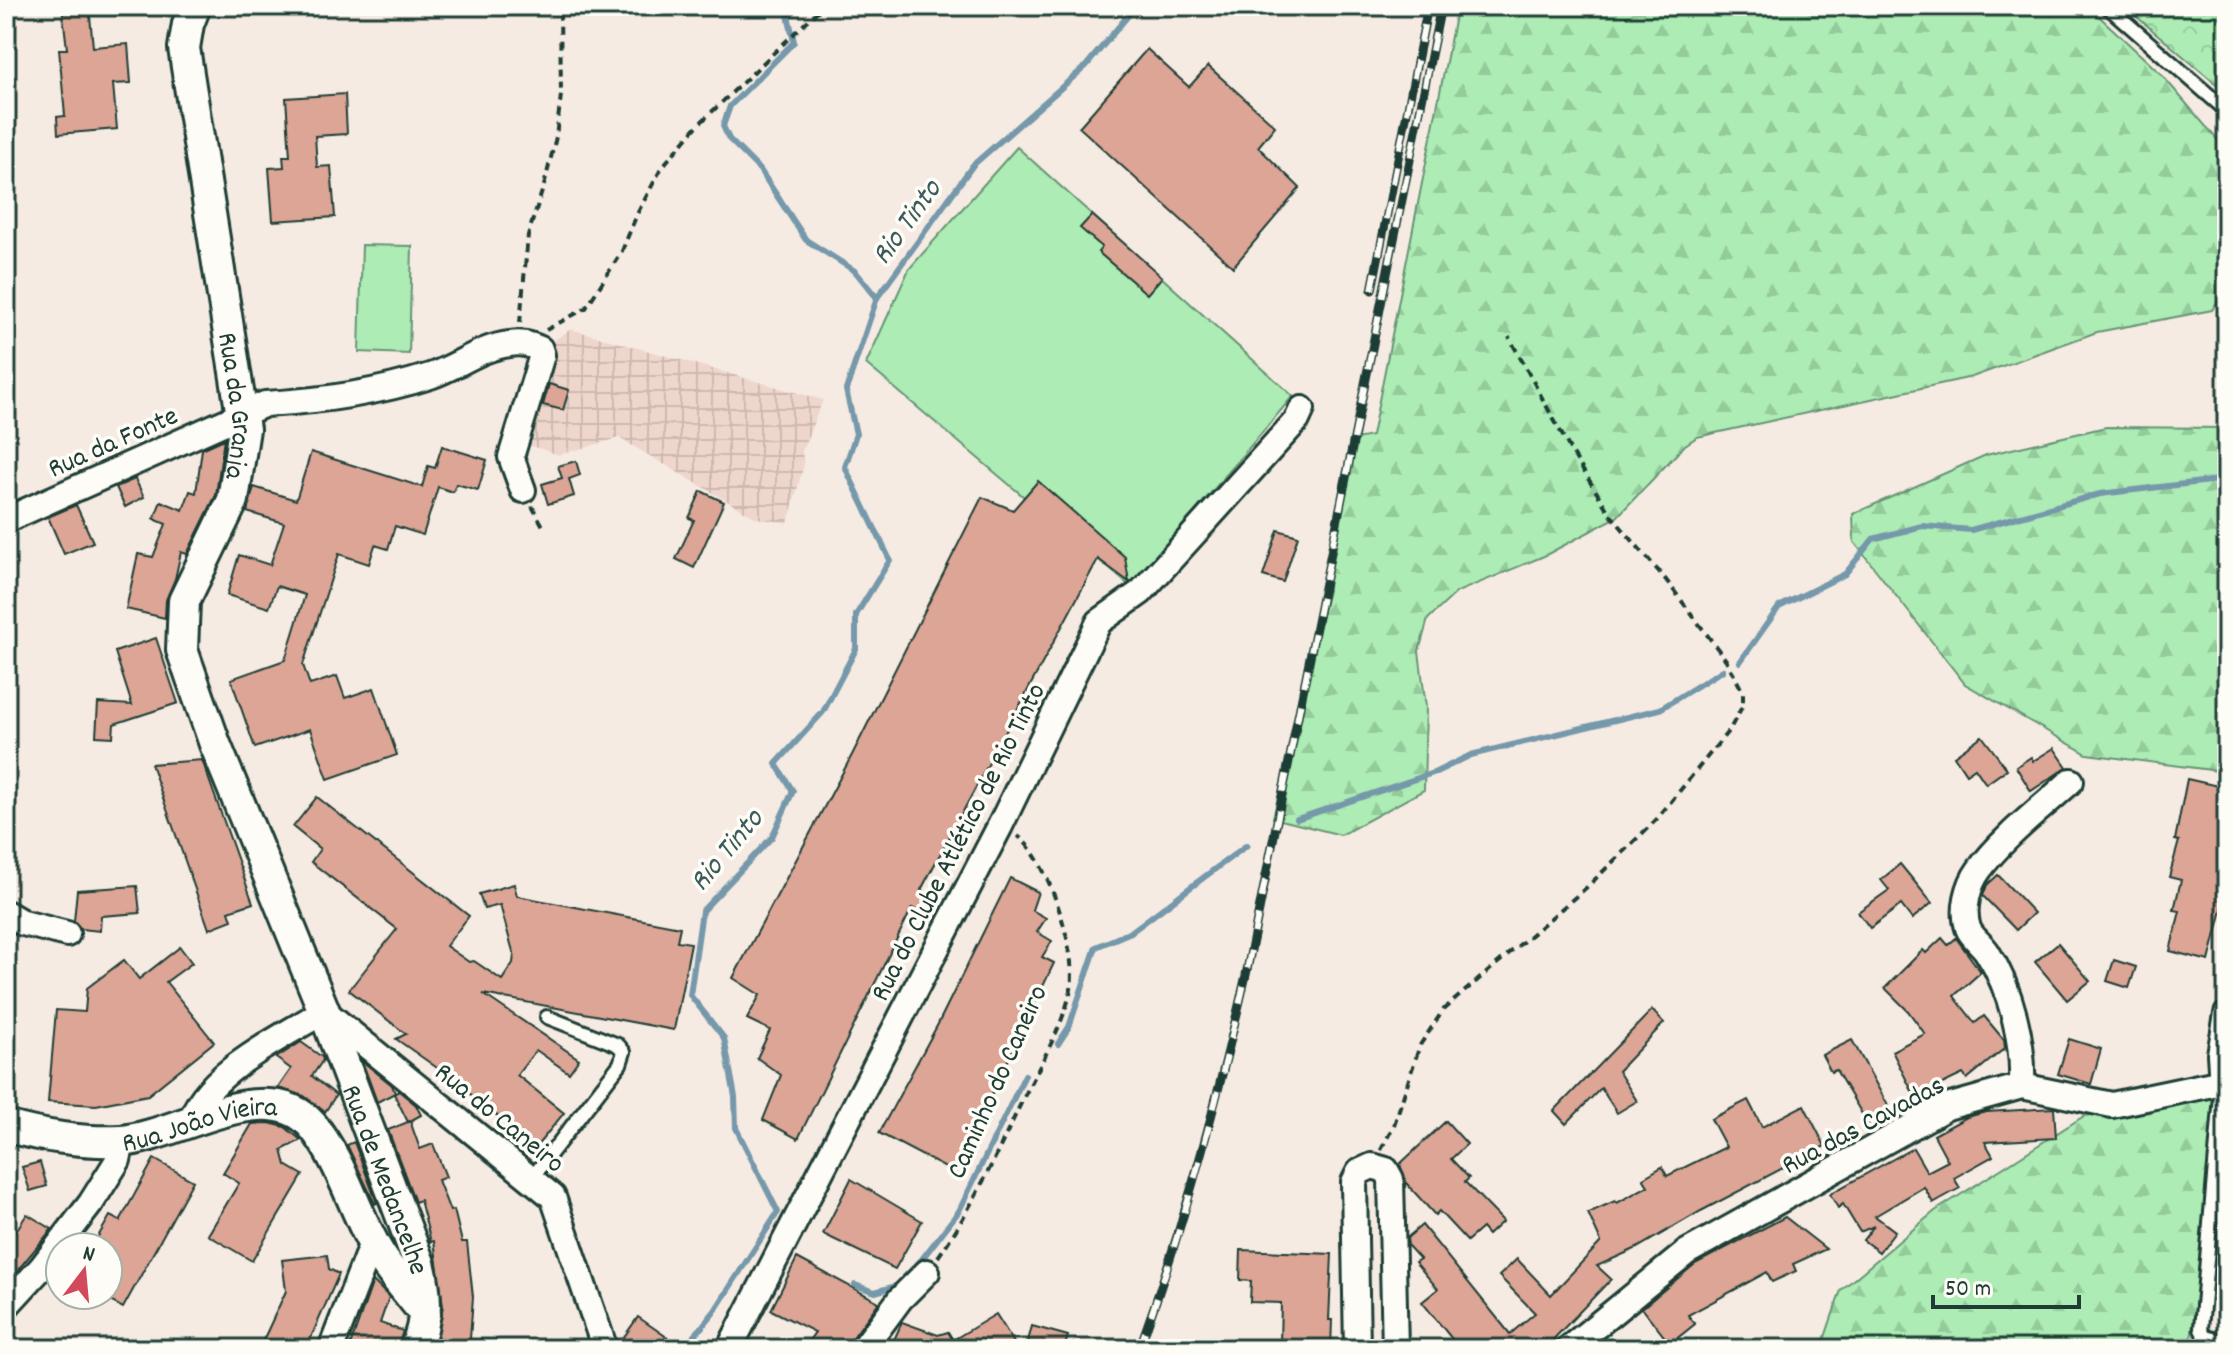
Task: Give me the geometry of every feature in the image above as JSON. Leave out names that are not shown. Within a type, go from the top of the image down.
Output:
[{"type":"street","name":"Rua da Granja","points":[[195,6],[184,48],[242,414],[243,443],[233,500],[184,601],[182,650],[215,744],[324,1011]]},
{"type":"street","name":"Rua da Fonte","points":[[6,520],[265,404],[311,401],[421,378],[453,368],[478,353],[507,344],[527,343]]},
{"type":"street","points":[[523,490],[511,457],[542,355],[540,349],[527,343]]},
{"type":"street","name":"Rua do Clube Atlético de Rio Tinto","points":[[729,1349],[1000,826],[1099,622],[1141,592],[1297,420],[1302,409]]},
{"type":"street","points":[[2022,1086],[2023,1062],[2007,992],[1987,952],[1968,928],[1966,897],[1977,872],[1996,850],[2071,781]]},
{"type":"street","points":[[6,913],[23,923],[67,934]]},
{"type":"street","points":[[191,1122],[194,1108],[211,1087],[258,1052],[324,1011]]},
{"type":"street","name":"Rua do Caneiro","points":[[324,1011],[553,1197],[605,1349]]},
{"type":"street","name":"Rua de Medancelhe","points":[[324,1011],[419,1263],[426,1315],[415,1349]]},
{"type":"street","points":[[2224,1082],[2220,1054],[2227,1014]]},
{"type":"street","name":"Rua das Cavadas","points":[[1568,1349],[1687,1252],[1947,1107],[2022,1086],[2112,1105],[2224,1082]]},
{"type":"street","name":"Rua João Vieira","points":[[6,1126],[33,1134],[122,1141],[254,1105],[280,1105],[297,1112],[324,1143],[372,1243],[426,1315]]},
{"type":"street","points":[[6,1306],[41,1268],[91,1203],[118,1160],[122,1141]]},
{"type":"street","points":[[1357,1349],[1354,1182],[1359,1172],[1372,1166],[1386,1170],[1391,1179],[1395,1349]]},
{"type":"street","points":[[331,1349],[372,1243]]},
{"type":"street","points":[[863,1349],[900,1299],[927,1272]]},
{"type":"lane","points":[[2107,6],[2227,111]]},
{"type":"lane","points":[[531,1179],[620,1064],[624,1052],[618,1045],[547,1017]]},
{"type":"lane","points":[[2224,1082],[2201,1329],[2205,1337],[2227,1342]]},
{"type":"path","points":[[560,6],[561,95],[556,137],[528,235],[522,288],[519,326],[527,343],[586,308],[622,251],[662,167],[697,126],[823,6]]},
{"type":"path","points":[[1372,1166],[1394,1125],[1420,1045],[1444,1009],[1587,887],[1656,820],[1730,729],[1743,705],[1743,692],[1726,660],[1666,580],[1610,514],[1571,451],[1509,337]]},
{"type":"path","name":"Caminho do Caneiro","points":[[927,1272],[965,1219],[1046,1052],[1071,992],[1067,933],[1037,855],[1021,837],[1000,826]]},
{"type":"shaded area","points":[[571,329],[823,400],[802,451],[804,464],[788,523],[756,518],[619,438],[559,455],[525,444],[554,340]]},
{"type":"green space","points":[[1457,6],[2088,6],[2161,74],[2227,151],[2227,287],[2212,310],[2097,332],[1972,377],[1697,437],[1685,445],[1617,517],[1544,556],[1457,592],[1428,619],[1419,651],[1426,707],[1424,790],[1341,835],[1273,818],[1328,590],[1326,585],[1350,440],[1372,436]]},
{"type":"green space","points":[[2124,6],[2227,6],[2227,92],[2216,84]]},
{"type":"green space","points":[[1017,147],[1293,396],[1131,587],[866,364],[909,269]]},
{"type":"green space","points":[[362,245],[412,246],[409,354],[359,352]]},
{"type":"green space","points":[[2106,427],[2227,428],[2227,772],[2087,754],[1965,684],[1854,542],[1853,514],[1986,455]]},
{"type":"green space","points":[[2219,1098],[2190,1349],[1821,1349],[1841,1290],[1935,1211],[2084,1116]]},
{"type":"building","points":[[62,6],[89,6],[93,47],[128,44],[131,83],[113,84],[117,129],[58,134],[57,117],[65,116],[59,49],[67,49]]},
{"type":"building","points":[[1147,49],[1189,87],[1208,66],[1275,126],[1258,147],[1300,188],[1233,267],[1079,127]]},
{"type":"building","points":[[345,94],[347,134],[315,136],[317,167],[331,166],[335,217],[273,221],[269,168],[284,167],[283,156],[290,156],[286,98]]},
{"type":"building","points":[[1092,215],[1162,277],[1147,294],[1098,252],[1102,247],[1080,228]]},
{"type":"building","points":[[549,384],[569,390],[563,410],[543,405]]},
{"type":"building","points":[[224,439],[216,495],[187,554],[181,552],[166,600],[165,618],[126,609],[138,554],[153,557],[166,524],[154,519],[161,501],[183,510],[190,491],[196,493],[202,449]]},
{"type":"building","points":[[442,446],[487,460],[478,490],[456,484],[453,492],[438,487],[423,535],[395,526],[388,549],[375,545],[369,564],[339,554],[303,665],[310,685],[337,676],[345,698],[374,688],[397,755],[328,779],[310,729],[255,748],[231,679],[285,660],[305,595],[277,586],[269,608],[227,595],[239,555],[270,565],[284,523],[247,512],[254,487],[296,500],[311,452],[422,487],[428,466],[435,468]]},
{"type":"building","points":[[576,461],[580,475],[569,479],[574,496],[548,504],[542,484],[562,478],[558,466]]},
{"type":"building","points":[[135,479],[144,497],[125,507],[116,487]]},
{"type":"building","points":[[1038,481],[1125,557],[1129,582],[1098,559],[921,890],[931,896],[922,913],[912,908],[798,1139],[763,1120],[781,1075],[757,1058],[770,1030],[747,1019],[760,995],[733,978],[852,755],[982,497],[1013,510]]},
{"type":"building","points":[[701,491],[724,502],[694,568],[676,559],[694,520],[689,518]]},
{"type":"building","points":[[76,505],[93,542],[64,554],[48,517]]},
{"type":"building","points":[[1278,530],[1298,536],[1283,582],[1263,576]]},
{"type":"building","points":[[156,638],[178,703],[114,724],[113,737],[96,736],[98,703],[132,705],[115,652]]},
{"type":"building","points":[[1982,736],[2007,769],[1986,784],[1975,768],[1966,774],[1954,756]]},
{"type":"building","points":[[2054,748],[2067,767],[2031,791],[2016,767]]},
{"type":"building","points":[[202,760],[253,903],[229,911],[232,920],[209,929],[151,764]]},
{"type":"building","points":[[2187,779],[2227,788],[2227,890],[2209,961],[2170,951],[2180,911],[2174,910],[2181,880],[2169,877],[2179,841],[2175,840]]},
{"type":"building","points":[[317,797],[469,916],[446,946],[502,980],[513,963],[514,955],[500,905],[484,909],[479,894],[514,884],[517,896],[680,927],[677,941],[691,943],[674,1030],[483,994],[579,1059],[569,1073],[536,1050],[517,1075],[564,1113],[536,1147],[443,1072],[396,1039],[406,1034],[349,990],[397,929],[311,862],[320,849],[293,827]]},
{"type":"building","points":[[1900,864],[1932,903],[1912,919],[1901,905],[1870,928],[1858,912],[1889,890],[1881,880]]},
{"type":"building","points":[[1998,875],[2034,913],[2016,930],[1983,896],[1987,885]]},
{"type":"building","points":[[1010,878],[1038,892],[1032,910],[1046,918],[1037,932],[1052,941],[1042,957],[1054,963],[955,1173],[879,1133],[938,1024]]},
{"type":"building","points":[[137,886],[140,913],[101,916],[100,931],[81,929],[74,921],[77,890]]},
{"type":"building","points":[[1942,938],[1948,945],[1956,938],[1981,972],[1954,996],[1975,1023],[1984,1016],[2004,1040],[2005,1048],[1967,1079],[1963,1074],[1915,1097],[1892,1051],[1925,1034],[1885,988],[1923,950],[1926,953]]},
{"type":"building","points":[[2058,943],[2090,981],[2067,1000],[2035,962]]},
{"type":"building","points":[[180,947],[192,963],[166,982],[214,1042],[148,1095],[96,1105],[48,1102],[56,1010],[85,1012],[87,988],[124,960],[139,979]]},
{"type":"building","points":[[2114,960],[2136,967],[2129,988],[2107,981]]},
{"type":"building","points":[[1652,1010],[1664,1023],[1618,1071],[1637,1101],[1617,1113],[1601,1088],[1566,1124],[1554,1111]]},
{"type":"building","points":[[2069,1039],[2101,1049],[2091,1084],[2058,1074]]},
{"type":"building","points":[[1852,1040],[1891,1111],[1868,1124],[1836,1070],[1831,1072],[1822,1055]]},
{"type":"building","points":[[301,1042],[323,1060],[312,1076],[336,1095],[325,1112],[304,1096],[278,1088],[291,1069],[276,1058]]},
{"type":"building","points":[[362,1061],[392,1085],[395,1093],[377,1102]]},
{"type":"building","points":[[399,1091],[416,1105],[421,1115],[408,1122],[394,1094]]},
{"type":"building","points":[[1748,1100],[1762,1127],[1804,1105],[1825,1146],[1637,1248],[1597,1266],[1611,1279],[1544,1349],[1460,1349],[1422,1302],[1438,1289],[1415,1262],[1420,1259],[1408,1246],[1407,1238],[1422,1225],[1510,1334],[1535,1313],[1499,1276],[1517,1259],[1551,1295],[1601,1242],[1588,1213],[1615,1201],[1617,1203],[1648,1186],[1643,1178],[1662,1167],[1667,1176],[1726,1147],[1711,1119]]},
{"type":"building","points":[[2054,1108],[2056,1138],[1985,1142],[1993,1156],[1954,1178],[1960,1188],[1933,1203],[1924,1187],[1875,1216],[1895,1231],[1879,1252],[1863,1240],[1874,1226],[1860,1232],[1843,1204],[1838,1208],[1830,1194],[1913,1148],[1927,1172],[1948,1161],[1934,1135],[1967,1117],[1986,1112]]},
{"type":"building","points":[[410,1121],[420,1149],[433,1144],[446,1177],[438,1180],[450,1211],[454,1210],[462,1242],[467,1242],[473,1297],[470,1339],[465,1349],[434,1349],[443,1306],[434,1241],[431,1242],[420,1200],[415,1202],[388,1130]]},
{"type":"building","points":[[1446,1121],[1467,1144],[1451,1159],[1469,1178],[1465,1182],[1503,1221],[1488,1235],[1482,1228],[1467,1241],[1439,1211],[1435,1215],[1406,1183],[1400,1164]]},
{"type":"building","points":[[269,1123],[285,1127],[301,1140],[282,1150],[286,1165],[303,1175],[252,1261],[208,1235],[239,1183],[223,1173],[252,1124]]},
{"type":"building","points":[[354,1142],[377,1203],[375,1204],[347,1145]]},
{"type":"building","points":[[154,1159],[193,1181],[124,1306],[124,1231],[101,1231],[110,1216],[120,1221]]},
{"type":"building","points":[[40,1162],[47,1186],[30,1191],[22,1167]]},
{"type":"building","points":[[851,1179],[922,1221],[895,1269],[823,1234]]},
{"type":"building","points":[[27,1214],[52,1229],[44,1231],[44,1239],[6,1284],[6,1246]]},
{"type":"building","points":[[1785,1217],[1826,1249],[1793,1264],[1796,1271],[1772,1282],[1767,1272],[1688,1315],[1695,1324],[1670,1344],[1642,1308],[1695,1264]]},
{"type":"building","points":[[1241,1250],[1332,1254],[1331,1349],[1289,1349],[1289,1344],[1280,1343],[1281,1303],[1250,1302],[1251,1281],[1240,1280]]},
{"type":"building","points":[[327,1255],[329,1269],[339,1274],[306,1349],[259,1349],[286,1291],[282,1260]]},
{"type":"building","points":[[797,1258],[879,1302],[851,1340],[848,1349],[803,1349],[815,1332],[771,1310]]},
{"type":"building","points":[[373,1281],[389,1297],[380,1323],[403,1331],[397,1349],[349,1349]]},
{"type":"building","points":[[996,1314],[1018,1349],[890,1349],[902,1322],[938,1335],[948,1332],[953,1340]]},
{"type":"building","points":[[638,1317],[684,1349],[620,1349],[619,1344]]},
{"type":"building","points":[[1032,1326],[1068,1336],[1064,1349],[1026,1349]]},
{"type":"waterway","points":[[786,6],[794,42],[730,106],[723,126],[729,139],[760,170],[806,240],[855,271],[877,298]]},
{"type":"waterway","name":"Rio Tinto","points":[[684,1349],[714,1312],[778,1212],[736,1128],[735,1097],[724,1038],[690,995],[702,911],[772,837],[793,791],[776,764],[823,712],[856,649],[856,615],[890,560],[845,467],[856,434],[846,390],[877,298],[973,165],[1086,66],[1136,6]]},
{"type":"waterway","points":[[1740,662],[1779,607],[1845,574],[1873,539],[1922,526],[1971,530],[2100,494],[2227,479]]},
{"type":"waterway","points":[[1297,819],[1436,772],[1471,755],[1660,709],[1723,670]]},
{"type":"waterway","points":[[1058,1044],[1069,1027],[1096,947],[1131,932],[1247,845]]},
{"type":"waterway","points":[[855,1285],[875,1292],[896,1286],[922,1259],[959,1211],[1025,1075]]},
{"type":"railway","points":[[1372,290],[1428,6]]},
{"type":"railway","points":[[1139,1349],[1171,1257],[1198,1164],[1246,975],[1441,6]]}]
